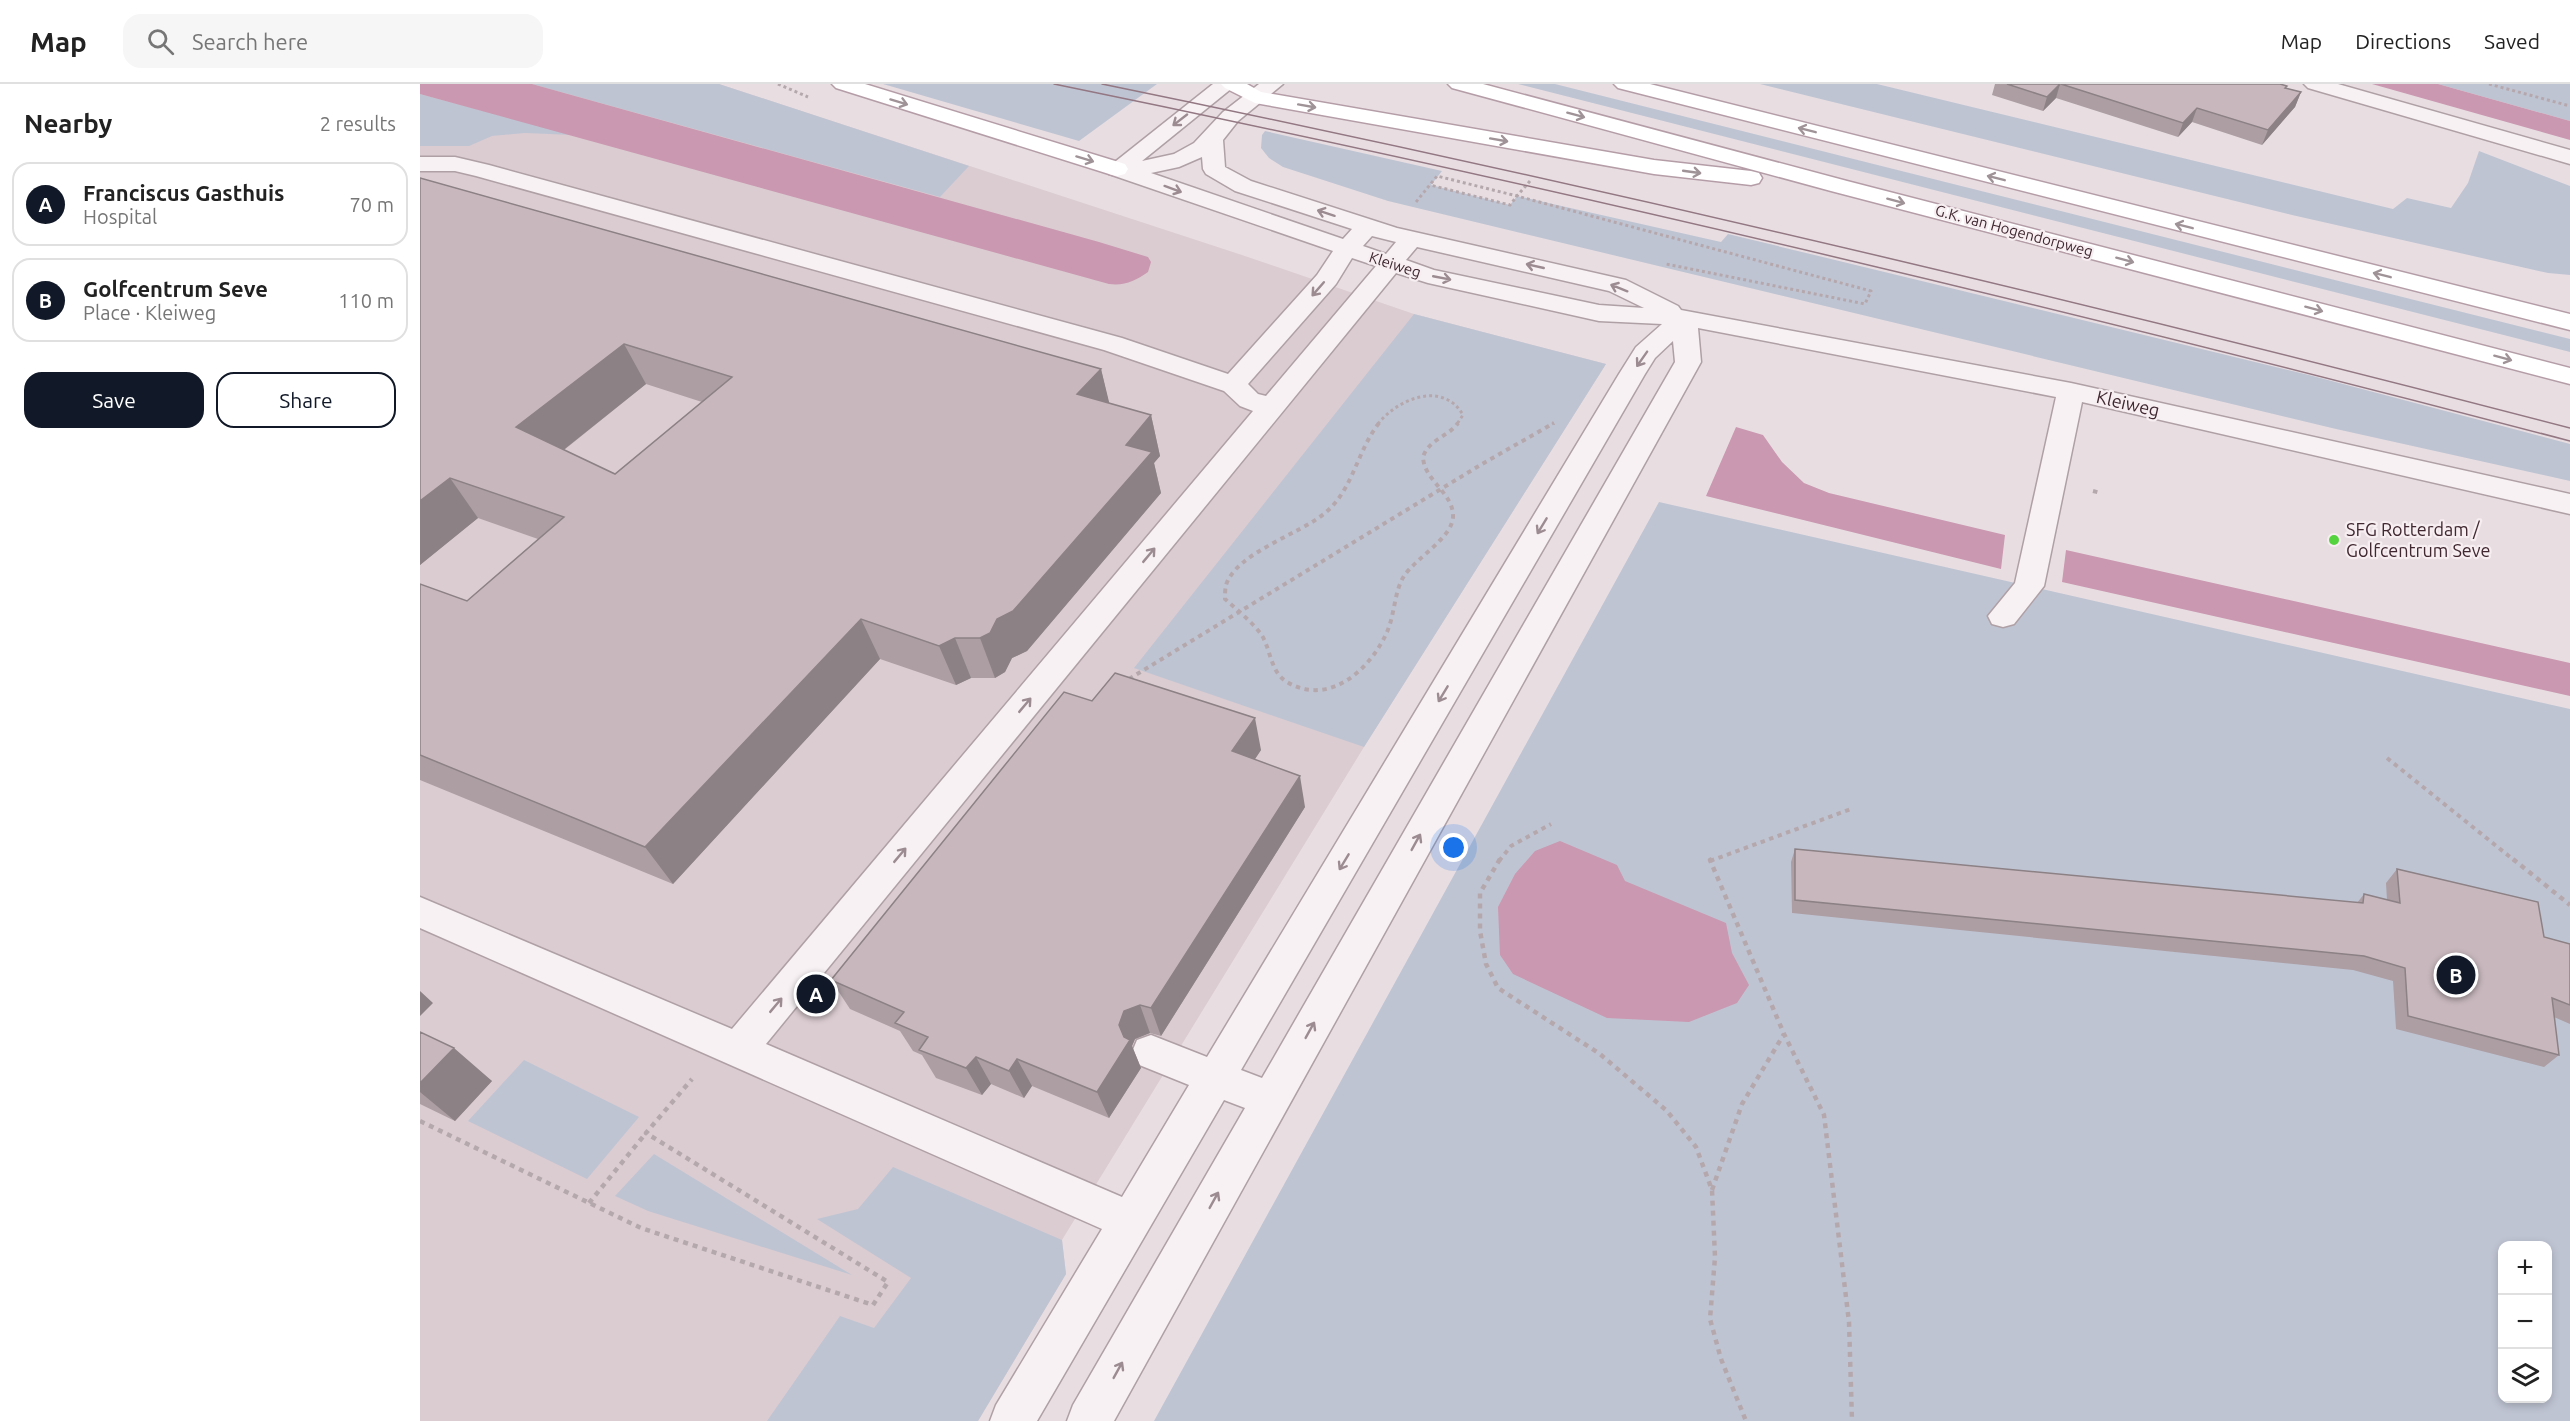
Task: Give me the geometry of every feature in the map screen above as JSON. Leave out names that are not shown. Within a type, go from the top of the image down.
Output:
[{"type":"main road","points":[[843,84],[1118,169]]},
{"type":"main road","points":[[1232,84],[1654,167],[1839,186]]},
{"type":"main road","name":"G.K. van Hogendorpweg","points":[[1459,84],[1839,186],[2570,376]]},
{"type":"main road","points":[[1625,84],[2241,241],[2570,322]]},
{"type":"main road","points":[[2439,289],[2570,314]]},
{"type":"street","points":[[1118,169],[1226,84]]},
{"type":"street","points":[[2315,84],[2570,157]]},
{"type":"street","points":[[1118,169],[1147,168],[1169,163],[1198,151],[1212,140],[1224,122],[1264,91]]},
{"type":"street","points":[[2479,132],[2570,165]]},
{"type":"street","name":"Kleiweg","points":[[1212,140],[1214,169],[1243,186],[1368,227],[1411,224],[1617,285],[1684,318]]},
{"type":"street","points":[[420,164],[455,164],[482,170],[1113,344],[1233,385],[1249,400],[1272,408]]},
{"type":"street","name":"Kleiweg","points":[[1118,169],[1428,276],[1599,313],[1684,318],[2071,391],[2570,504]]},
{"type":"street","points":[[738,1050],[1272,408],[1390,263],[1411,224]]},
{"type":"street","points":[[1233,385],[1327,279],[1346,249],[1368,227]]},
{"type":"street","points":[[1012,1421],[1645,353],[1684,318]]},
{"type":"street","points":[[1089,1421],[1688,362],[1684,318]]},
{"type":"street","points":[[2003,616],[2029,586],[2071,391]]},
{"type":"street","points":[[420,912],[1131,1221]]},
{"type":"street","points":[[1151,1052],[1270,1100]]},
{"type":"path","points":[[2489,84],[2570,106]]},
{"type":"path","points":[[1411,224],[1430,185],[1437,176],[1871,291],[1864,304],[1660,263]]},
{"type":"path","points":[[1430,185],[1510,205],[1536,176]]},
{"type":"path","points":[[1421,396],[1444,398],[1460,408],[1463,415],[1453,430],[1432,442],[1425,450],[1422,459],[1425,470],[1451,506],[1453,516],[1450,528],[1411,566],[1402,579],[1395,596],[1393,614],[1377,654],[1355,675],[1337,686],[1321,691],[1308,690],[1286,682],[1278,674],[1262,636],[1239,612],[1225,599],[1224,592],[1228,581],[1241,564],[1325,513],[1342,495],[1371,433],[1385,416],[1410,399],[1421,396]]},
{"type":"path","points":[[1124,682],[1440,489],[1560,420]]},
{"type":"path","points":[[2387,758],[2570,905]]},
{"type":"path","points":[[1851,809],[1710,860],[1784,1034],[1824,1115],[1849,1322],[1852,1421]]},
{"type":"path","points":[[1551,824],[1511,846],[1494,867],[1480,893],[1480,931],[1486,964],[1498,988],[1600,1054],[1667,1111],[1696,1147],[1712,1190],[1715,1257],[1710,1319],[1721,1359],[1746,1421]]},
{"type":"path","points":[[1712,1190],[1742,1104],[1784,1034]]},
{"type":"path","points":[[589,1203],[646,1133]]},
{"type":"shaded area","points":[[420,84],[719,84],[1242,255],[1414,314],[1606,364],[1364,747],[1062,1240],[1066,1274],[978,1421],[420,1421]]},
{"type":"shaded area","points":[[420,84],[532,84],[1099,242],[1148,257],[1151,262],[1148,272],[1139,278],[1125,283],[1109,284],[420,94]]},
{"type":"shaded area","points":[[532,84],[719,84],[969,166],[940,197]]},
{"type":"shaded area","points":[[883,84],[1157,84],[1079,141]]},
{"type":"shaded area","points":[[1518,84],[1555,84],[2570,339],[2570,352]]},
{"type":"shaded area","points":[[1760,84],[1877,84],[2393,209],[2407,198],[2451,208],[2468,183],[2479,151],[2570,186],[2570,275],[2548,273],[2292,215]]},
{"type":"shaded area","points":[[2372,84],[2438,84],[2570,121],[2570,140]]},
{"type":"shaded area","points":[[2438,84],[2570,84],[2570,121]]},
{"type":"shaded area","points":[[420,94],[573,135],[525,133],[492,136],[469,146],[420,146]]},
{"type":"shaded area","points":[[1265,131],[1442,171],[1431,185],[1510,205],[1517,196],[1721,242],[1728,234],[2309,375],[2570,444],[2570,481],[2336,429],[1388,201],[1283,167],[1269,158],[1261,148],[1262,135]]},
{"type":"shaded area","points":[[1414,314],[1606,364],[1364,747],[1134,668]]},
{"type":"shaded area","points":[[1736,427],[1763,435],[1782,462],[1804,483],[1829,493],[2005,535],[2001,569],[1706,496]]},
{"type":"shaded area","points":[[1659,502],[2570,709],[2570,1421],[1154,1421]]},
{"type":"shaded area","points":[[2066,550],[2570,663],[2570,696],[2062,582]]},
{"type":"shaded area","points":[[1560,841],[1617,865],[1625,881],[1726,923],[1732,953],[1749,985],[1737,1003],[1689,1022],[1607,1018],[1513,974],[1500,955],[1498,907],[1515,874],[1535,851]]},
{"type":"shaded area","points":[[524,1060],[639,1117],[587,1179],[468,1121]]},
{"type":"shaded area","points":[[654,1154],[852,1275],[648,1211],[615,1196]]},
{"type":"shaded area","points":[[893,1167],[1062,1240],[1066,1274],[978,1421],[767,1421],[840,1316],[874,1328],[911,1278],[817,1219],[858,1209]]},
{"type":"building","points":[[2007,84],[2060,84],[2047,97]]},
{"type":"building","points":[[2061,84],[2280,84],[2287,86],[2285,88],[2301,92],[2268,130],[2197,108],[2183,123]]},
{"type":"building","points":[[420,178],[1101,369],[1077,394],[1151,415],[1126,445],[1152,452],[1013,611],[997,619],[990,633],[980,638],[955,638],[939,646],[861,619],[645,847],[420,755],[420,584],[467,601],[564,517],[450,478],[420,501]],"holes":[[[624,344],[732,377],[615,474],[516,427]]]},
{"type":"building","points":[[1115,673],[1255,718],[1232,751],[1300,776],[1151,1008],[1140,1005],[1124,1011],[1119,1025],[1124,1037],[1130,1040],[1097,1092],[1017,1059],[1009,1071],[976,1057],[966,1068],[919,1050],[928,1037],[895,1023],[904,1012],[831,980],[1064,692],[1092,701]]},
{"type":"building","points":[[1795,849],[2363,903],[2364,894],[2400,903],[2397,869],[2538,902],[2544,937],[2570,944],[2570,1005],[2552,998],[2559,1055],[2408,1016],[2405,968],[2364,956],[1795,900]]},
{"type":"building","points":[[420,1032],[454,1048],[420,1083]]},
{"type":"tram line","points":[[1054,84],[1435,165],[1814,252],[2192,344],[2570,441]]},
{"type":"tram line","points":[[1102,84],[1471,162],[1838,246],[2204,335],[2570,428]]},
{"type":"place","name":"SFG Rotterdam / Golfcentrum Seve","points":[[2334,540]]},
{"type":"place","name":"Golfcentrum Seve","points":[[2456,975]]},
{"type":"place","name":"Franciscus Gasthuis","points":[[816,994]]}]
